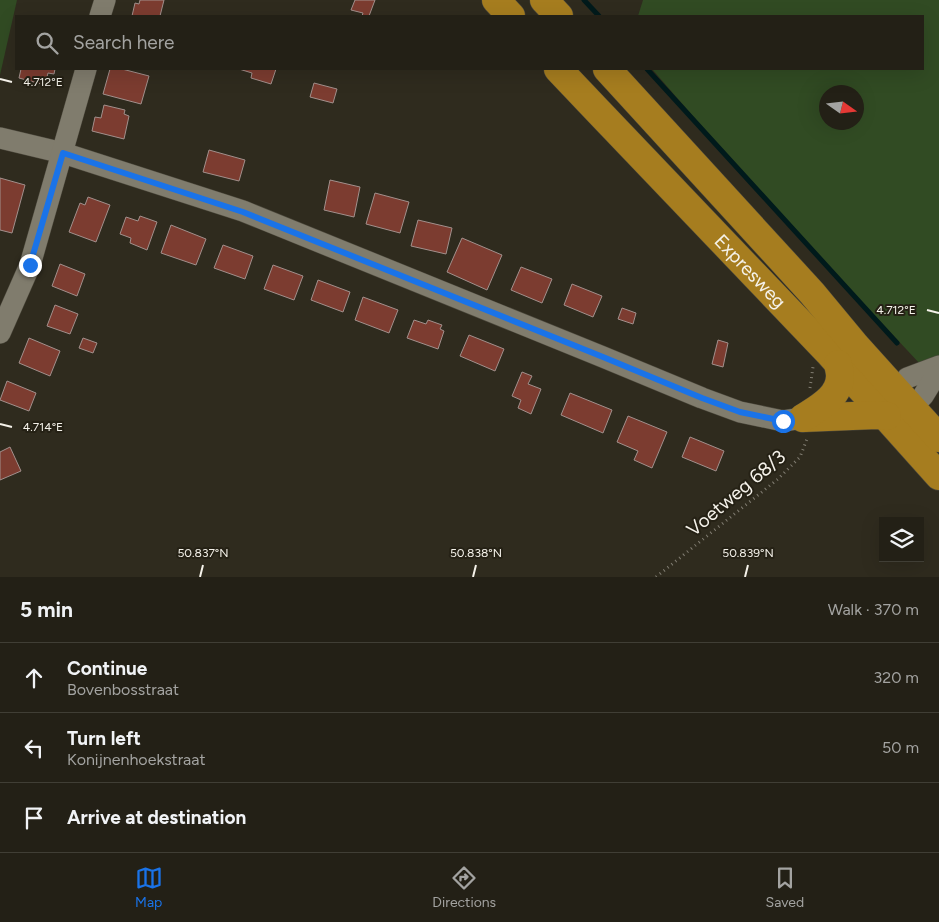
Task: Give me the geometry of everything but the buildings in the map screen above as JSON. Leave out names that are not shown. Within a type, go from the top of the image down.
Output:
[{"type":"highway","points":[[496,0],[509,15]]},
{"type":"highway","points":[[544,0],[558,15]]},
{"type":"highway","name":"Expresweg","points":[[559,70],[828,352],[939,476]]},
{"type":"highway","name":"Expresweg","points":[[608,70],[812,293],[856,346],[919,397]]},
{"type":"highway","points":[[803,418],[826,403],[836,392],[840,378],[838,364]]},
{"type":"highway","points":[[803,418],[887,416]]},
{"type":"street","points":[[100,15],[104,0]]},
{"type":"street","points":[[0,333],[30,265],[86,70]]},
{"type":"street","points":[[0,138],[63,153],[243,212],[740,412],[783,421],[803,418]]},
{"type":"street","points":[[919,397],[939,366]]},
{"type":"path","name":"Voetweg 68/3","points":[[656,577],[778,480],[800,457],[808,432],[803,418]]},
{"type":"green space","points":[[0,0],[17,0],[0,75]]},
{"type":"green space","points":[[643,0],[939,0],[939,358],[921,365],[751,183],[653,70],[924,70],[924,15],[638,15]]},
{"type":"waterway","points":[[584,0],[598,15]]},
{"type":"waterway","points":[[648,70],[897,343]]},
{"type":"route","points":[[30,265],[63,153],[243,212],[702,398],[740,412],[783,421]]}]
